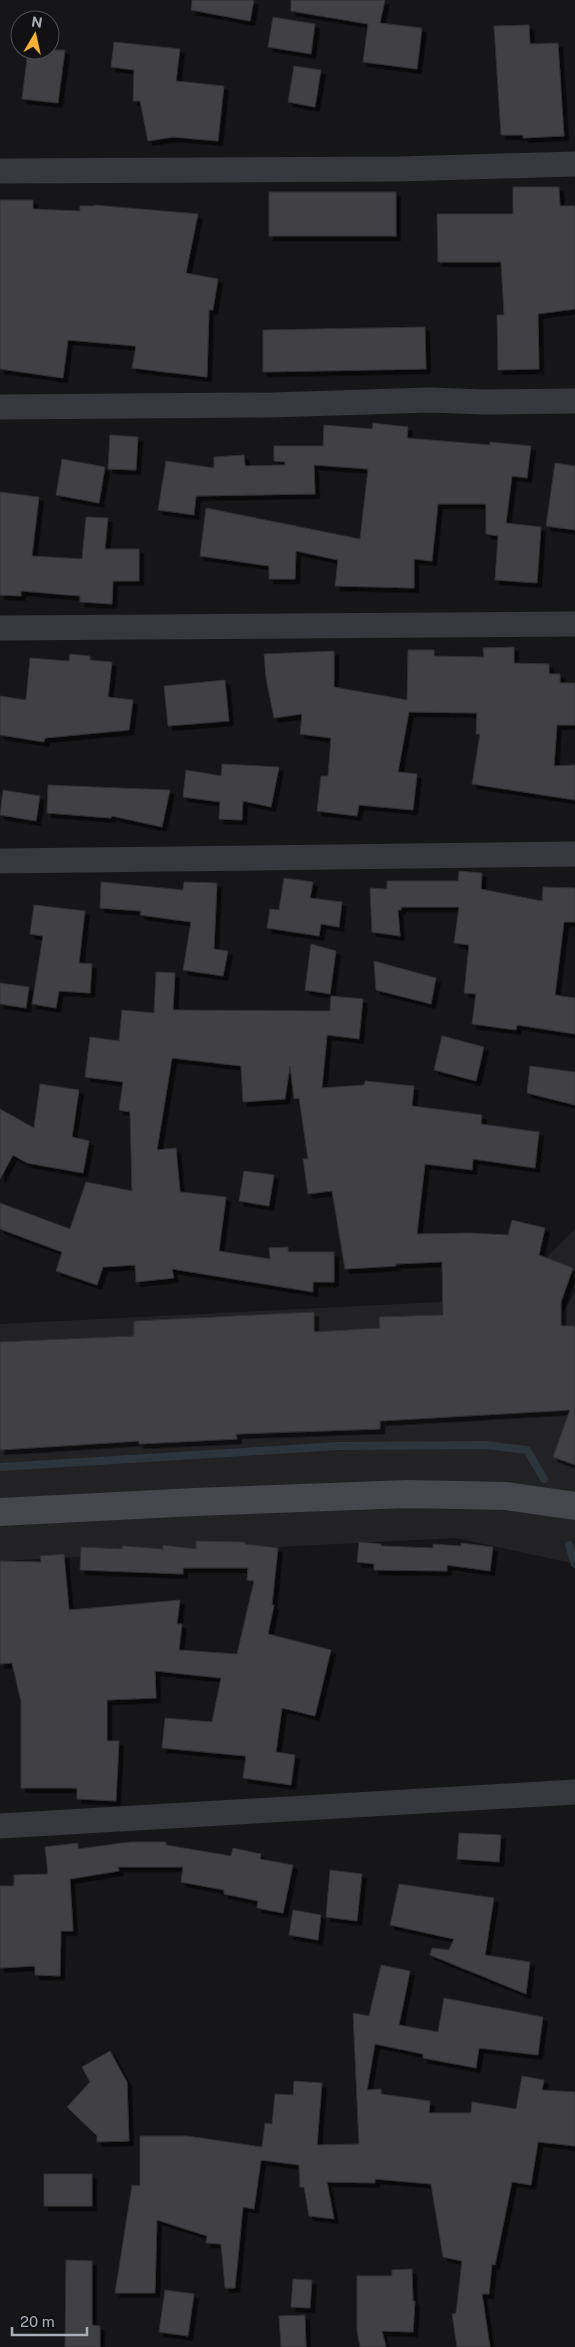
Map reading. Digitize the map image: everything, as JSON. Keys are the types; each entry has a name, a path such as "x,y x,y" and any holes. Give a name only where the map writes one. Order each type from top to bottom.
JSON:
{"main road":[{"path":"0,1512 409,1494 506,1496 575,1506"}],"street":[{"path":"0,171 399,169 575,164"},
{"path":"0,407 271,405 430,400 485,402 575,401"},
{"path":"0,628 575,624"},
{"path":"0,861 575,854"},
{"path":"0,1826 575,1792"}],"shaded area":[{"path":"575,1229 575,1276 545,1259"},
{"path":"575,1292 575,1564 456,1538 0,1561 0,1324 479,1300 561,1316"}],"building":[{"path":"192,0 254,0 250,21 191,10"},
{"path":"291,0 385,0 380,23 422,28 417,69 363,62 368,24 291,11"},
{"path":"273,17 315,24 311,54 268,47"},
{"path":"529,25 530,44 558,43 564,136 523,138 523,135 501,135 494,26"},
{"path":"114,42 180,49 176,81 224,86 218,141 173,137 148,141 140,101 133,101 134,70 111,67"},
{"path":"60,50 65,50 58,103 22,99 27,60 60,60"},
{"path":"294,66 321,70 315,107 288,102"},
{"path":"513,187 559,187 560,206 575,206 575,309 538,314 539,369 498,370 497,315 504,315 501,262 438,262 437,214 513,214"},
{"path":"269,192 396,192 396,236 269,236"},
{"path":"0,200 33,200 33,209 80,211 80,206 94,205 198,214 186,273 218,279 213,310 209,310 207,377 132,368 136,346 68,340 63,378 0,369"},
{"path":"425,327 426,369 263,372 263,330"},
{"path":"373,423 408,427 407,438 490,445 490,442 531,446 527,478 512,476 506,523 541,527 537,583 495,580 498,536 486,534 486,504 438,504 432,561 414,559 414,588 335,586 338,560 296,551 295,579 269,579 269,566 200,556 206,508 360,539 368,469 314,465 315,494 196,496 194,515 158,510 166,461 214,468 214,457 244,455 245,466 285,465 285,462 274,461 274,446 323,446 324,425 372,429"},
{"path":"110,435 138,437 136,470 108,469"},
{"path":"62,459 105,467 99,503 56,495"},
{"path":"555,463 575,466 575,530 546,526"},
{"path":"0,492 39,497 32,556 82,559 86,517 108,518 105,549 139,549 139,581 113,581 112,604 80,602 80,596 21,591 21,596 0,595"},
{"path":"514,647 514,663 549,664 549,674 560,674 560,683 575,683 575,725 557,725 554,766 575,765 575,800 472,784 480,734 476,734 477,713 409,712 398,772 417,774 413,810 359,805 357,816 317,811 321,776 328,776 331,738 300,734 302,714 274,718 266,678 264,654 334,651 334,687 407,700 408,650 434,650 434,656 484,657 483,648"},
{"path":"70,654 90,656 90,660 112,662 108,697 133,700 129,730 45,738 44,742 0,735 0,696 26,700 30,658 69,661"},
{"path":"225,680 229,721 168,726 164,686"},
{"path":"222,764 279,767 271,807 243,801 242,820 219,819 220,802 183,797 186,770 221,776"},
{"path":"48,785 170,790 162,827 112,816 111,818 47,813"},
{"path":"3,790 40,796 36,821 0,815"},
{"path":"459,871 482,873 481,889 542,901 543,887 575,888 575,922 564,922 555,995 575,998 575,1034 517,1025 516,1030 472,1024 476,994 464,993 469,945 454,943 459,907 401,907 401,910 398,910 400,936 372,932 370,888 387,889 387,881 458,881"},
{"path":"284,878 313,882 310,898 342,902 339,927 321,924 319,936 267,928 270,909 279,910"},
{"path":"101,882 183,890 184,882 217,883 214,949 228,951 223,976 183,970 191,922 140,915 141,911 100,908"},
{"path":"34,905 85,911 79,963 92,964 90,993 59,991 56,1008 32,1004 43,936 30,934"},
{"path":"311,944 336,951 330,994 305,990"},
{"path":"374,961 436,978 431,1004 376,990"},
{"path":"156,972 175,973 173,1010 330,1011 331,996 363,999 359,1039 327,1035 322,1088 364,1085 365,1081 414,1086 412,1106 482,1115 481,1124 539,1132 535,1168 473,1159 472,1170 425,1164 417,1234 470,1233 508,1235 512,1220 545,1228 539,1255 573,1268 561,1302 561,1326 575,1326 575,1465 553,1457 570,1410 380,1421 380,1429 236,1434 237,1439 139,1444 139,1441 0,1450 0,1342 134,1336 134,1321 314,1312 314,1332 380,1328 379,1317 443,1315 442,1262 345,1269 332,1191 308,1194 303,1159 308,1159 299,1098 294,1099 290,1066 285,1099 243,1102 241,1066 172,1058 157,1150 176,1148 180,1192 226,1197 219,1251 270,1259 269,1248 288,1247 288,1252 334,1252 334,1282 313,1282 313,1292 172,1269 174,1278 136,1282 135,1265 103,1267 97,1285 56,1271 62,1252 0,1229 0,1203 70,1229 86,1182 132,1191 130,1112 119,1110 123,1082 85,1077 90,1037 119,1041 122,1010 154,1013"},
{"path":"0,983 29,987 26,1008 0,1004"},
{"path":"442,1036 484,1047 476,1081 434,1070"},
{"path":"530,1066 575,1072 575,1105 527,1093"},
{"path":"40,1084 79,1090 72,1137 89,1141 83,1173 27,1163 13,1155 0,1179 0,1109 34,1128"},
{"path":"244,1171 274,1175 269,1206 239,1201"},
{"path":"196,1541 245,1542 245,1544 278,1548 272,1605 274,1605 268,1634 331,1650 315,1716 282,1708 276,1752 295,1755 291,1785 243,1778 246,1756 162,1748 165,1718 212,1722 221,1678 155,1671 156,1698 107,1700 107,1741 119,1741 116,1801 77,1799 77,1788 21,1788 21,1702 12,1663 0,1664 0,1561 41,1562 40,1556 64,1554 69,1610 180,1600 177,1624 182,1624 179,1650 237,1654 254,1581 247,1580 248,1568 183,1568 183,1574 80,1570 81,1547 122,1549 123,1546 163,1549 163,1545 196,1549"},
{"path":"359,1542 381,1544 381,1546 433,1548 433,1544 461,1546 461,1543 493,1547 490,1571 447,1565 447,1571 374,1570 374,1564 357,1562"},
{"path":"459,1833 501,1835 499,1862 457,1859"},
{"path":"130,1842 166,1842 166,1845 231,1856 233,1848 261,1854 260,1859 293,1865 283,1913 257,1908 258,1901 224,1894 224,1890 181,1882 183,1867 118,1867 119,1871 70,1879 73,1931 61,1931 60,1976 35,1975 35,1966 0,1968 0,1886 14,1886 14,1875 48,1874 45,1847 78,1843 78,1849"},
{"path":"330,1870 362,1874 357,1921 326,1917"},
{"path":"399,1884 494,1898 485,1955 530,1962 526,1994 430,1955 432,1948 449,1950 454,1939 390,1925"},
{"path":"293,1910 321,1915 318,1940 289,1935"},
{"path":"381,1965 410,1971 399,2025 438,2032 444,1998 543,2017 538,2055 479,2048 476,2068 423,2058 423,2054 375,2044 367,2090 381,2089 381,2094 430,2101 429,2113 471,2113 472,2102 516,2109 522,2076 544,2080 542,2090 575,2092 575,2146 538,2142 531,2185 512,2182 495,2265 492,2264 489,2294 482,2294 490,2347 457,2347 452,2314 456,2313 462,2261 443,2257 431,2184 375,2179 375,2183 327,2182 334,2219 309,2216 304,2187 300,2187 299,2165 261,2160 254,2209 243,2207 235,2288 225,2288 221,2244 206,2243 207,2236 157,2220 155,2293 115,2293 132,2185 140,2186 140,2136 187,2136 262,2147 265,2123 272,2124 275,2094 293,2095 294,2081 322,2083 317,2145 359,2144 353,2013 369,2016"},
{"path":"110,2051 127,2082 129,2141 97,2142 97,2136 67,2107 90,2082 82,2067"},
{"path":"44,2174 92,2174 92,2206 44,2206"},
{"path":"66,2260 92,2261 92,2325 100,2326 100,2347 65,2347"},
{"path":"412,2269 413,2301 415,2301 413,2332 382,2331 386,2347 360,2347 357,2330 357,2276 392,2276 392,2270"},
{"path":"293,2279 312,2280 310,2308 291,2307"},
{"path":"165,2290 194,2294 188,2336 159,2332"},
{"path":"305,2315 306,2347 281,2347 279,2316"}],"waterway":[{"path":"0,1467 339,1446 486,1445 527,1450 544,1479"},
{"path":"569,1545 575,1564"}]}
